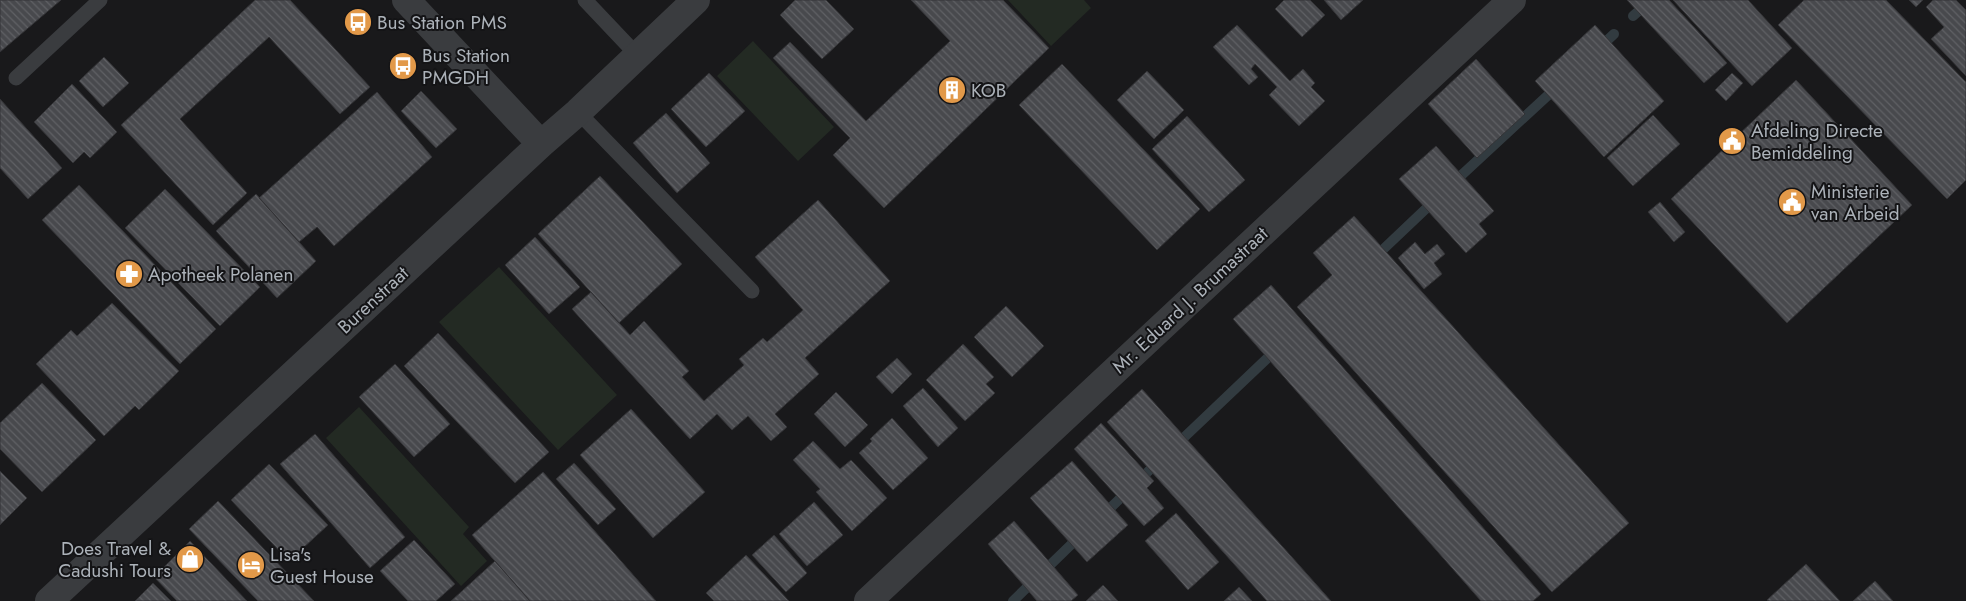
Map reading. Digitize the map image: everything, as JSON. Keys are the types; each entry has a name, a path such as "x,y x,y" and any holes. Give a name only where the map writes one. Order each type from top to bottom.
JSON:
{"street":[{"path":"406,0 541,144"},
{"name":"Burenstraat","path":"49,601 541,144 578,112 696,0"},
{"name":"Mr. Eduard J. Brumastraat","path":"868,601 1512,0"}],"lane":[{"path":"16,78 100,0"},
{"path":"585,0 637,55"},
{"path":"578,112 752,291"}],"shaded area":[{"path":"1008,0 1084,0 1091,8 1051,46"},
{"path":"753,41 834,127 798,161 717,76"},
{"path":"499,267 617,395 558,450 439,322"},
{"path":"359,407 469,527 463,534 487,561 461,586 326,438"}],"building":[{"path":"0,0 61,0 0,52"},
{"path":"255,0 290,0 370,87 340,114 269,37 180,119 247,193 213,225 121,125"},
{"path":"795,0 826,0 854,29 822,59 780,15"},
{"name":"KOB","path":"911,0 1003,0 1049,48 884,208 833,155 850,138 773,58 790,42 866,121 950,41"},
{"path":"1284,0 1310,0 1325,15 1302,37 1275,9"},
{"path":"1324,0 1363,0 1341,20"},
{"path":"1627,0 1669,0 1727,63 1704,83"},
{"path":"1673,0 1748,0 1792,48 1752,86"},
{"path":"1804,0 1886,0 1966,82 1966,180 1947,199 1778,25"},
{"path":"1909,0 1923,0 1916,7"},
{"path":"1933,0 1956,0 1966,10 1966,76 1931,39 1944,27 1926,7"},
{"path":"1237,25 1290,81 1303,69 1315,83 1311,87 1325,101 1299,126 1269,95 1277,87 1255,64 1251,69 1258,77 1249,85 1213,47"},
{"path":"1595,25 1664,101 1604,157 1535,81"},
{"path":"104,57 129,83 103,107 79,81"},
{"path":"1476,59 1525,114 1477,158 1428,104"},
{"path":"1062,64 1200,209 1157,250 1019,105"},
{"path":"1147,71 1184,110 1154,139 1117,100"},
{"path":"709,73 745,111 706,147 671,109"},
{"path":"1732,73 1743,83 1726,101 1715,90"},
{"name":"Ministerie van Arbeid","path":"1796,80 1912,205 1787,323 1671,199"},
{"path":"72,84 117,132 90,158 84,152 73,163 34,122"},
{"path":"421,91 457,129 436,148 401,111"},
{"path":"377,92 432,157 334,246 317,227 299,242 259,198"},
{"path":"0,99 62,168 28,199 0,168"},
{"path":"666,113 710,163 677,193 633,143"},
{"path":"1653,115 1680,144 1633,186 1607,158"},
{"path":"1187,116 1245,180 1209,212 1152,149"},
{"path":"1436,146 1494,211 1479,224 1487,234 1466,253 1399,179"},
{"path":"600,176 682,264 619,323 538,234"},
{"name":"Apotheek Polanen","path":"79,185 216,329 180,364 42,220"},
{"path":"165,189 260,287 220,326 125,228"},
{"path":"256,194 316,261 277,298 216,231"},
{"path":"818,200 890,281 805,358 819,374 775,414 787,427 771,441 748,416 732,430 717,414 690,439 572,309 591,292 630,335 644,321 689,371 682,377 704,401 744,365 739,359 763,338 767,342 803,310 755,257"},
{"path":"1660,202 1685,232 1674,242 1648,212"},
{"path":"1354,216 1629,523 1552,592 1297,307 1332,275 1313,253"},
{"path":"535,237 580,287 549,314 505,265"},
{"path":"1415,242 1425,254 1437,244 1445,254 1434,263 1442,274 1424,289 1398,258"},
{"path":"1271,285 1541,594 1533,601 1481,601 1233,319"},
{"path":"112,303 179,371 139,410 135,406 104,436 36,364 71,330 77,336"},
{"path":"1006,306 1044,346 1012,377 974,337"},
{"path":"438,333 549,452 515,483 404,366"},
{"path":"963,344 994,377 986,384 995,393 965,421 926,380"},
{"path":"897,358 912,374 892,394 876,377"},
{"path":"395,364 450,424 414,457 359,397"},
{"path":"42,383 96,440 42,492 0,449 0,423"},
{"path":"923,388 958,428 938,447 903,406"},
{"path":"1142,389 1331,601 1267,601 1107,422"},
{"path":"836,392 868,425 845,447 814,414"},
{"path":"631,409 705,492 653,538 580,455"},
{"path":"892,418 928,458 893,490 859,453 872,441 870,439"},
{"path":"1101,423 1154,481 1147,488 1164,508 1144,526 1074,449"},
{"path":"315,434 405,537 370,568 280,464"},
{"path":"813,441 840,469 851,460 887,498 852,531 816,492 820,489 793,460"},
{"path":"1072,461 1128,525 1087,562 1030,498"},
{"path":"574,463 616,509 598,525 556,479"},
{"path":"269,464 328,525 289,561 231,500"},
{"path":"0,471 27,498 0,525"},
{"path":"543,472 656,601 530,601 472,535"},
{"name":"Lisa's Guest House","path":"218,501 314,601 258,601 189,529"},
{"path":"814,502 843,535 807,566 779,534"},
{"path":"1176,513 1219,562 1188,590 1145,541"},
{"path":"1014,521 1078,595 1071,601 1037,601 988,544"},
{"path":"774,535 807,573 786,592 752,555"},
{"path":"414,540 455,584 436,601 408,601 380,571"},
{"name":"Does Travel & Cadushi Tours","path":"190,541 247,601 177,601 154,577"},
{"path":"746,555 789,601 714,601 706,593"},
{"path":"495,561 530,601 451,601"},
{"path":"1806,564 1840,601 1767,600"},
{"path":"1875,581 1893,601 1853,601"},
{"path":"153,583 171,601 135,601"},
{"path":"1103,585 1118,601 1086,601"},
{"path":"1239,587 1252,601 1224,601"}],"waterway":[{"path":"1633,16 1651,0"},
{"path":"1598,49 1614,34"},
{"path":"1453,183 1558,86"},
{"path":"1375,257 1435,200"},
{"path":"1175,446 1277,349"},
{"path":"1103,515 1159,461"},
{"path":"1013,601 1081,535"}],"place":[{"name":"Bus Station PMS","path":"358,22"},
{"name":"Bus Station PMGDH","path":"403,66"},
{"name":"KOB","path":"952,90"},
{"name":"Afdeling Directe Bemiddeling","path":"1732,141"},
{"name":"Ministerie van Arbeid","path":"1792,202"},
{"name":"Apotheek Polanen","path":"129,274"},
{"name":"Does Travel & Cadushi Tours","path":"190,559"},
{"name":"Lisa's Guest House","path":"251,565"}]}
